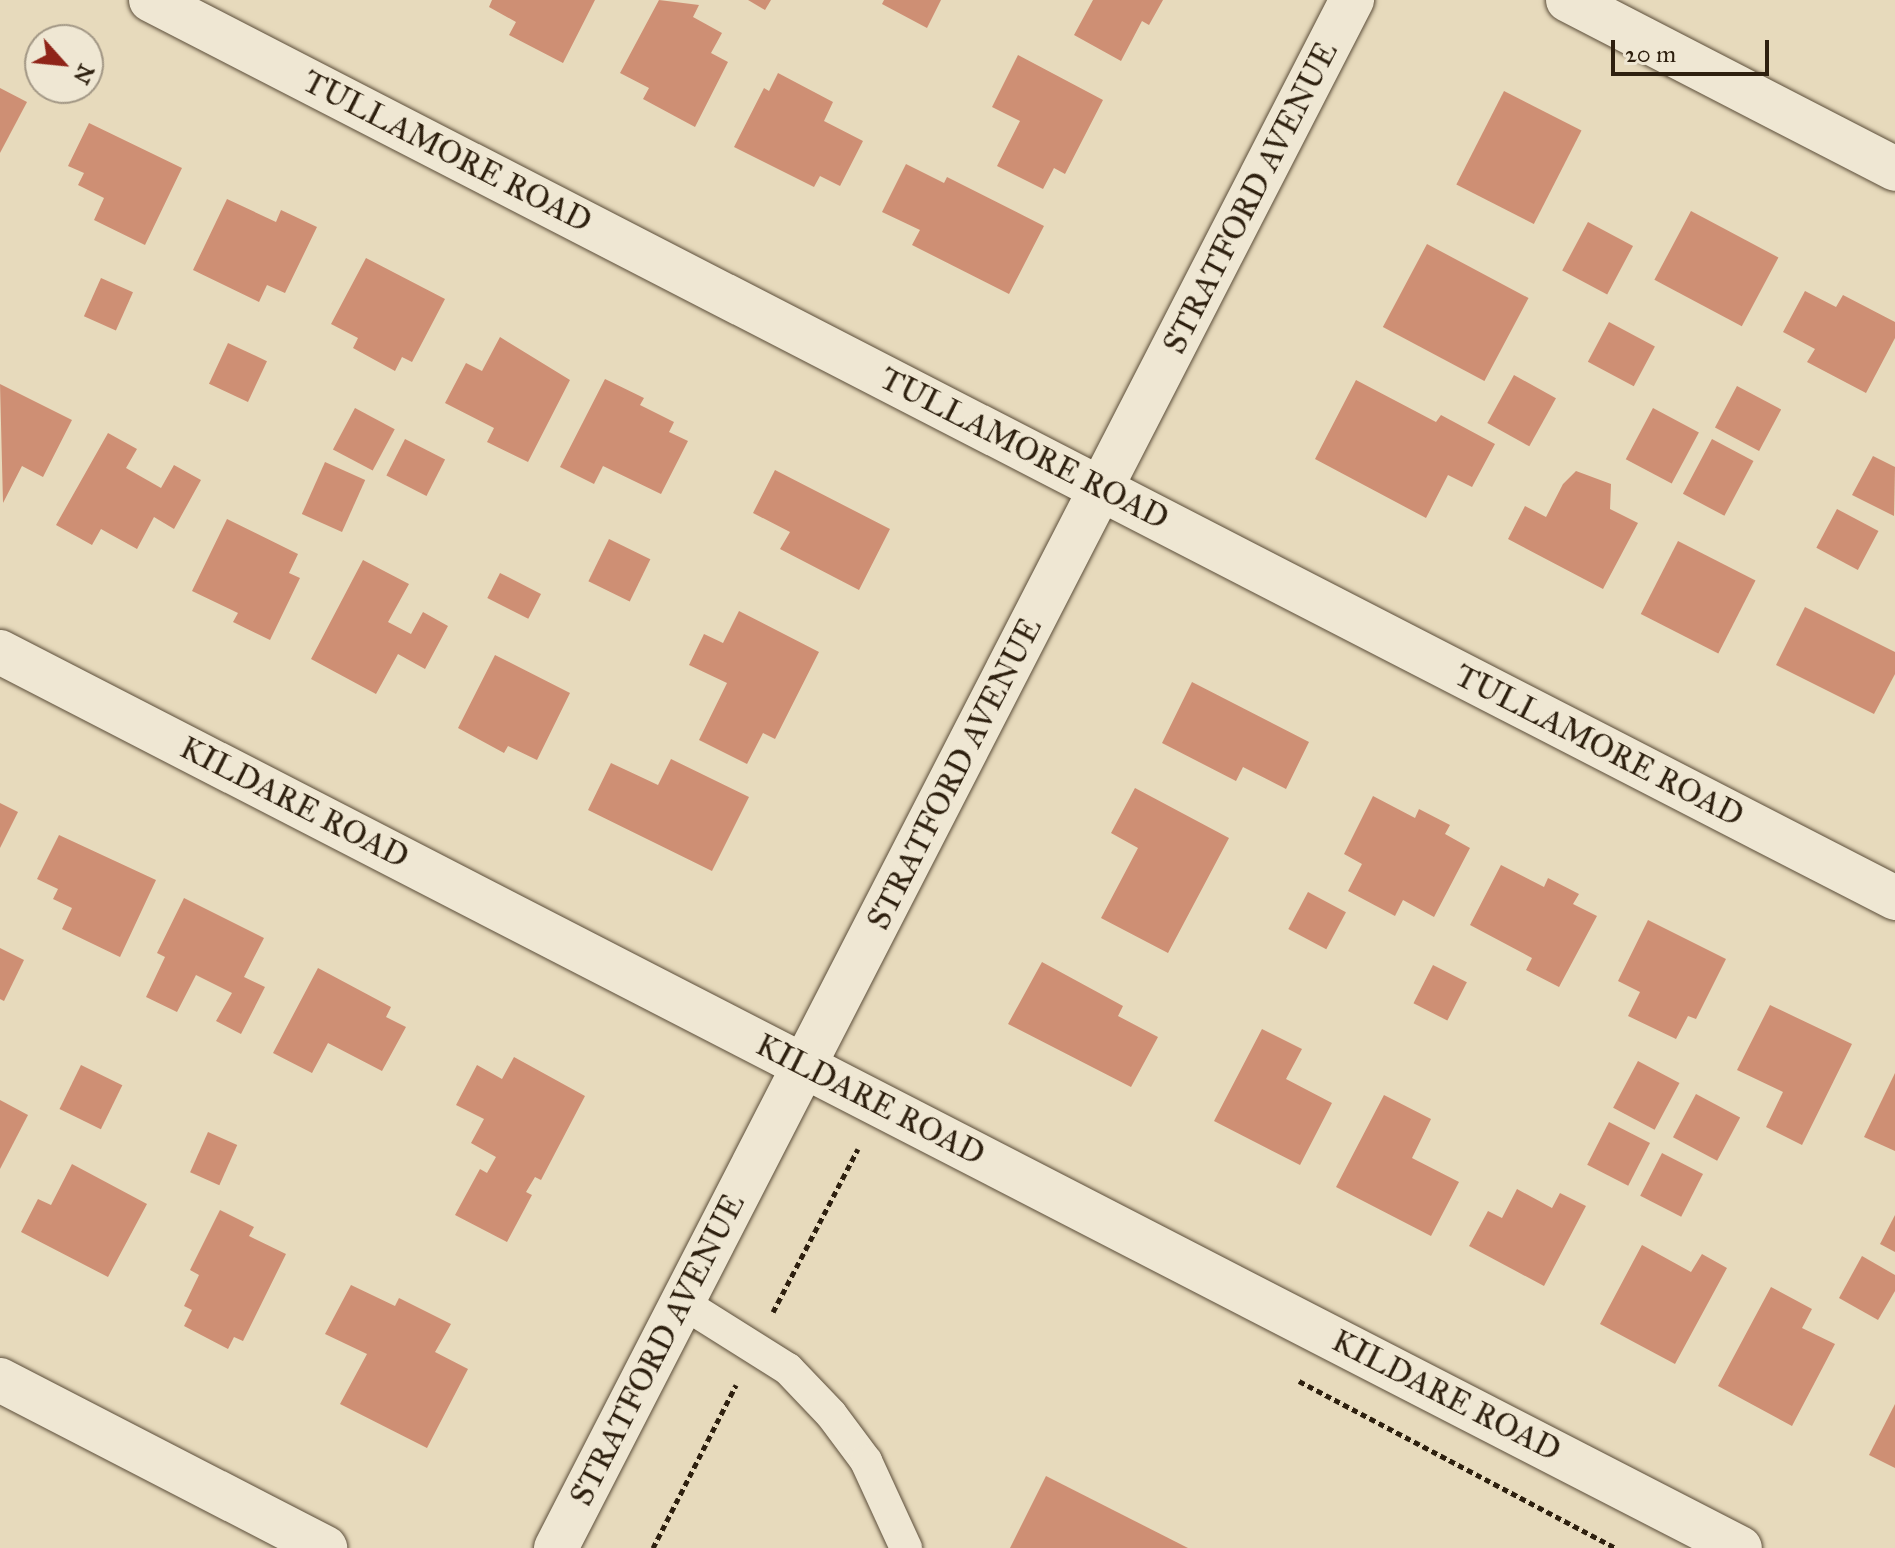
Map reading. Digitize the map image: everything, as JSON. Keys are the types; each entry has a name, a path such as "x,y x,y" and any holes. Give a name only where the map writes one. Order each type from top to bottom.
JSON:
{"street":[{"name":"TULLAMORE ROAD","path":"151,0 1895,898"},
{"name":"STRATFORD AVENUE","path":"556,1548 1352,0"},
{"path":"1568,0 1895,169"},
{"name":"KILDARE ROAD","path":"0,652 1740,1548"},
{"path":"0,1380 325,1548"}],"lane":[{"path":"683,1303 788,1369 831,1414 866,1461 906,1548"}],"building":[{"path":"492,0 595,0 563,63 509,35 516,22 489,7"},
{"path":"659,0 699,5 693,17 722,33 711,53 728,62 695,127 643,99 649,88 620,73"},
{"path":"748,0 771,0 765,10"},
{"path":"884,0 941,0 927,28 882,4"},
{"path":"1093,0 1163,0 1149,25 1142,21 1121,61 1074,35"},
{"path":"1018,55 1103,100 1065,174 1054,168 1043,189 997,166 1020,121 992,107"},
{"path":"778,73 833,102 824,121 863,141 840,186 820,176 814,187 734,147 764,88 769,91"},
{"path":"0,88 26,104 0,153"},
{"path":"1504,91 1582,130 1534,224 1456,185"},
{"path":"89,123 182,168 145,245 94,220 104,198 78,185 84,173 68,166"},
{"path":"906,164 944,183 947,177 1044,226 1009,294 912,245 920,230 882,212"},
{"path":"227,199 276,222 281,210 317,227 285,293 267,285 259,302 193,270"},
{"path":"1691,211 1778,257 1742,326 1654,280"},
{"path":"1588,222 1633,246 1607,295 1562,271"},
{"path":"1427,244 1529,298 1484,381 1383,327"},
{"path":"366,258 445,299 412,362 402,357 395,371 353,348 358,338 331,324"},
{"path":"101,278 133,292 116,331 84,316"},
{"path":"1805,291 1836,307 1843,295 1895,322 1895,338 1866,393 1807,362 1815,349 1783,332"},
{"path":"1609,322 1655,346 1634,386 1588,362"},
{"path":"500,337 570,380 528,462 487,442 494,428 445,403 466,363 482,371"},
{"path":"228,343 267,361 248,402 209,384"},
{"path":"1514,375 1556,398 1529,446 1487,423"},
{"path":"605,379 644,398 640,405 674,422 669,432 688,441 661,494 603,466 594,484 560,467"},
{"path":"1356,380 1436,422 1441,415 1495,444 1472,487 1448,475 1426,518 1315,459"},
{"path":"0,384 72,420 43,477 22,466 3,503"},
{"path":"1737,386 1781,409 1759,451 1715,427"},
{"path":"355,408 395,429 373,471 333,449"},
{"path":"1653,408 1699,432 1672,484 1626,459"},
{"path":"108,433 137,449 126,468 161,488 174,465 201,480 174,529 154,517 137,549 101,529 92,545 56,525"},
{"path":"405,439 445,459 426,496 386,476"},
{"path":"1712,439 1753,461 1724,516 1683,494"},
{"path":"1873,456 1895,467 1894,516 1852,495"},
{"path":"325,462 365,480 342,532 302,514"},
{"path":"775,470 890,529 859,590 780,549 790,532 753,513"},
{"path":"1576,471 1611,484 1610,509 1638,523 1603,589 1508,539 1525,506 1546,517 1563,484"},
{"path":"1837,509 1878,531 1858,570 1816,548"},
{"path":"227,519 298,554 289,573 300,578 270,640 233,622 238,613 192,591"},
{"path":"609,539 650,559 630,601 588,581"},
{"path":"1678,541 1756,580 1718,654 1641,614"},
{"path":"363,560 409,584 388,622 411,634 423,612 448,626 425,669 398,654 376,694 311,659"},
{"path":"500,573 541,594 528,619 487,598"},
{"path":"1805,607 1895,652 1895,674 1874,714 1776,665"},
{"path":"739,611 819,652 775,739 763,733 747,764 699,740 727,683 689,665 704,634 723,643"},
{"path":"495,655 570,693 537,760 508,746 504,753 458,728"},
{"path":"1192,682 1309,742 1286,789 1243,767 1236,781 1162,743"},
{"path":"671,759 749,797 712,871 588,810 611,763 658,785"},
{"path":"1135,788 1229,838 1168,953 1101,918 1138,848 1111,833"},
{"path":"1373,796 1415,818 1419,809 1450,825 1445,834 1470,848 1434,917 1403,900 1395,916 1348,891 1362,864 1344,854"},
{"path":"0,803 18,812 0,848"},
{"path":"59,835 156,880 120,957 62,929 72,908 53,899 58,889 37,879"},
{"path":"1501,865 1544,887 1548,878 1579,894 1573,904 1597,916 1559,987 1526,970 1532,958 1470,925"},
{"path":"1308,892 1346,912 1326,949 1288,929"},
{"path":"184,898 264,938 244,977 265,987 241,1034 216,1021 232,993 196,975 177,1012 146,997 165,957 157,953"},
{"path":"1648,920 1726,959 1696,1019 1688,1016 1676,1039 1628,1016 1640,992 1618,981"},
{"path":"0,948 24,960 4,1001 0,999"},
{"path":"1042,962 1123,1006 1118,1016 1158,1037 1131,1087 1008,1024"},
{"path":"1433,965 1467,982 1447,1021 1413,1003"},
{"path":"318,968 391,1007 386,1017 406,1027 382,1071 328,1043 312,1073 273,1053"},
{"path":"1770,1005 1852,1044 1802,1145 1766,1127 1783,1092 1737,1070"},
{"path":"1262,1029 1302,1049 1286,1079 1332,1103 1300,1165 1214,1121"},
{"path":"514,1057 585,1096 541,1180 535,1177 526,1192 532,1195 507,1242 455,1215 480,1169 487,1173 496,1157 471,1143 484,1119 456,1105 477,1065 502,1079"},
{"path":"1638,1061 1679,1083 1655,1130 1613,1108"},
{"path":"81,1065 122,1085 101,1129 60,1109"},
{"path":"1895,1073 1895,1151 1864,1137"},
{"path":"1696,1094 1740,1117 1717,1161 1673,1137"},
{"path":"1384,1095 1431,1119 1412,1158 1459,1182 1431,1236 1336,1187"},
{"path":"0,1100 28,1115 0,1169"},
{"path":"1609,1122 1650,1143 1628,1186 1587,1165"},
{"path":"208,1132 237,1145 219,1185 190,1172"},
{"path":"1662,1153 1703,1174 1681,1217 1640,1196"},
{"path":"72,1164 147,1204 108,1277 21,1232 38,1199 51,1205"},
{"path":"1517,1189 1552,1208 1560,1193 1586,1206 1544,1286 1469,1246 1488,1211 1502,1218"},
{"path":"220,1210 254,1227 249,1236 286,1254 243,1341 234,1337 228,1349 184,1326 192,1310 184,1306 199,1275 190,1270"},
{"path":"1895,1215 1895,1252 1880,1244"},
{"path":"1642,1245 1691,1272 1702,1254 1727,1268 1675,1364 1600,1324"},
{"path":"1862,1256 1895,1275 1895,1291 1878,1320 1839,1298"},
{"path":"351,1285 395,1306 399,1298 451,1324 435,1352 468,1369 427,1448 340,1404 367,1354 325,1334"},
{"path":"1771,1287 1812,1309 1802,1328 1835,1344 1792,1426 1718,1386"},
{"path":"1895,1404 1895,1468 1869,1455"},
{"path":"1046,1476 1188,1548 1010,1548"}]}
